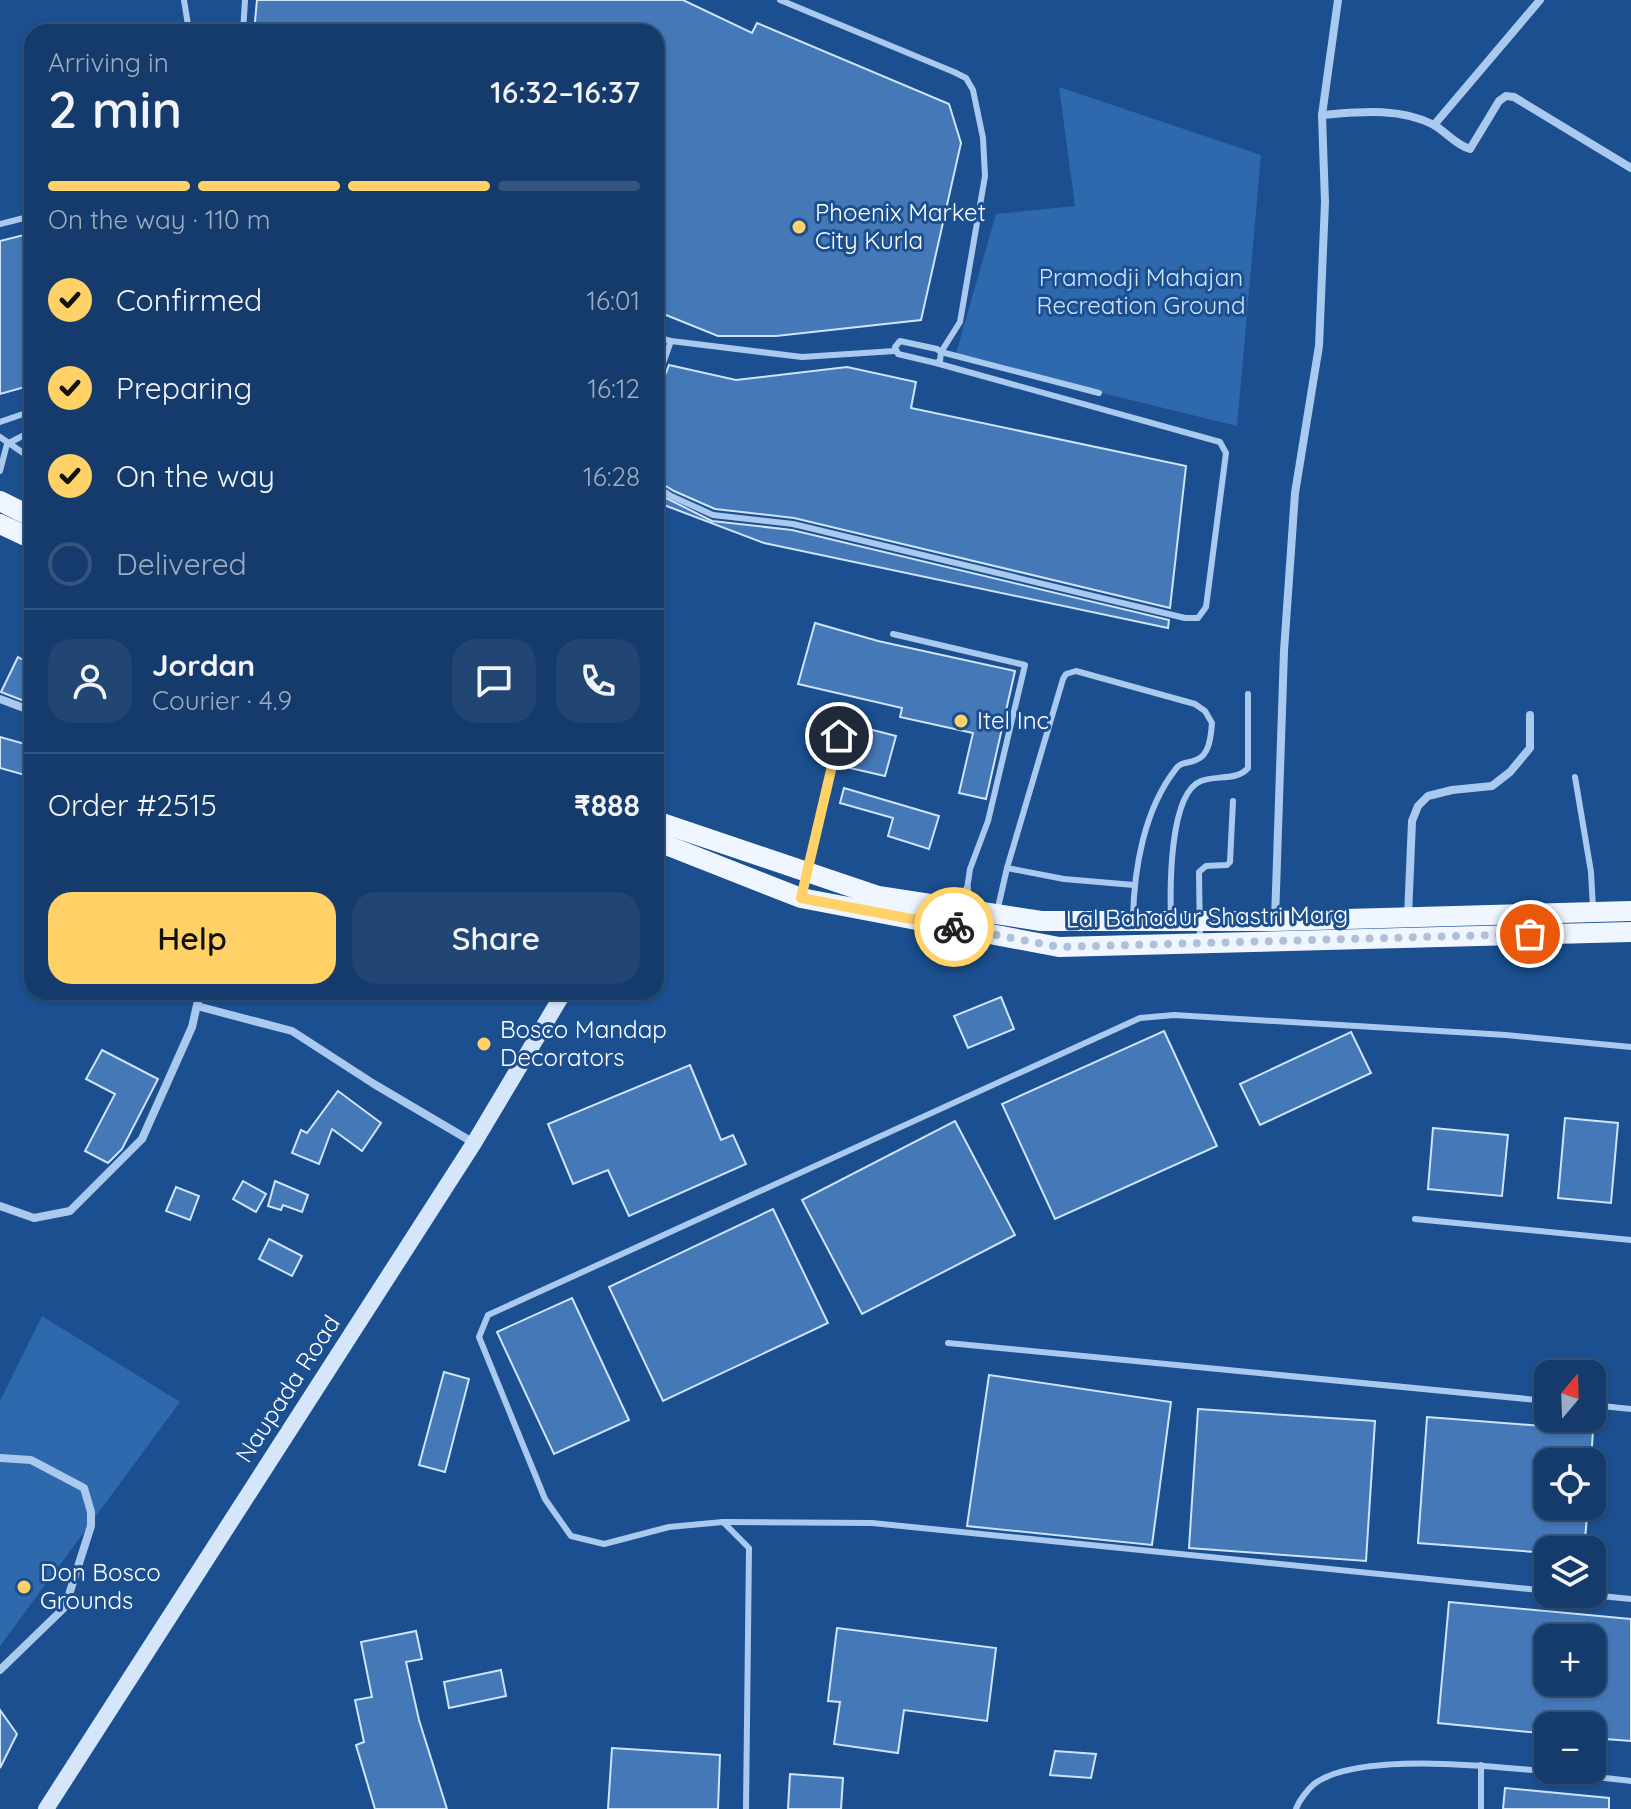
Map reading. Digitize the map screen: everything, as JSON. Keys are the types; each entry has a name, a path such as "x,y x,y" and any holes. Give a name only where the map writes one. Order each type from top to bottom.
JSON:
{"main road":[{"path":"0,501 24,513"},
{"path":"0,524 24,535"},
{"name":"Lal Bahadur Shastri Marg","path":"664,833 807,872 878,896 965,899 997,914 1057,921 1199,922 1277,931 1631,932"},
{"name":"Lal Bahadur Shastri Marg","path":"664,834 801,898 1059,947 1200,943 1408,917 1631,911"},
{"path":"1057,921 1059,947"}],"street":[{"path":"1277,931 1284,651 1294,509 1319,346 1325,202 1322,115 1338,0"},
{"path":"1434,125 1540,0"},
{"path":"1322,115 1391,113 1415,118 1434,125 1470,149 1499,101 1506,96 1514,97 1631,168"},
{"path":"0,699 24,708"},
{"path":"1408,917 1412,821 1418,806 1428,796 1492,786 1510,772 1530,748 1530,715"},
{"path":"0,1206 34,1218 70,1211 142,1139 192,1027 198,1000"},
{"name":"Naupada Road","path":"46,1809 474,1143 559,1000"},
{"path":"197,1006 292,1031 474,1143"},
{"path":"0,1458 31,1460 84,1488 91,1512 91,1526 65,1607 0,1670"}],"lane":[{"path":"184,0 188,24"},
{"path":"244,24 245,0"},
{"path":"780,0 954,72 966,78 973,90 983,138 985,176 960,322 941,352 940,361 936,363"},
{"path":"0,224 24,218"},
{"path":"664,339 802,357 895,351 1220,442 1226,453 1206,607 1198,618 1185,618 793,524 713,515 664,491"},
{"path":"664,361 671,341"},
{"path":"895,351 900,341 1099,393"},
{"path":"0,422 24,414"},
{"path":"0,471 7,444 24,435"},
{"path":"0,437 24,454"},
{"path":"893,634 1025,665 988,821 970,869 965,899"},
{"path":"997,914 1007,868 1063,679 1066,674 1076,671 1195,704 1205,711 1212,723 1205,754 1198,760 1181,763 1155,805 1134,885 1133,921"},
{"path":"1171,921 1174,833 1185,800 1198,781 1236,776 1248,768 1248,694"},
{"path":"801,898 845,709"},
{"path":"1575,777 1591,872 1593,911"},
{"path":"1200,943 1199,872 1202,868 1230,862 1233,801"},
{"path":"1007,868 1064,879 1134,885"},
{"path":"1534,1590 872,1523 723,1522 669,1527 604,1544 571,1536 545,1499 479,1337 488,1315 1140,1018 1174,1015 1506,1035 1631,1047"},
{"path":"1415,1219 1631,1240"},
{"path":"948,1343 1534,1400"},
{"path":"1606,1406 1631,1409"},
{"path":"723,1522 749,1548 746,1809"},
{"path":"1606,1596 1631,1599"},
{"path":"1296,1809 1314,1784 1340,1772 1376,1764 1481,1765 1631,1781"},
{"path":"1481,1765 1481,1809"}],"green space":[{"name":"Pramodji Mahajan Recreation Ground","path":"1059,87 1261,155 1237,426 955,357 996,214 1075,206"},
{"name":"Don Bosco Grounds","path":"42,1316 180,1402 0,1646 0,1401"}],"building":[{"name":"Phoenix Market City Kurla","path":"257,0 683,0 752,33 757,23 949,104 961,143 921,320 776,336 718,336 664,314 664,24 255,24"},
{"path":"24,235 24,387 0,394 0,241"},
{"path":"669,365 736,380 847,367 916,382 911,408 1186,466 1170,608 794,518 715,509 674,491 664,485 664,378"},
{"path":"664,497 712,521 792,530 1169,620 1168,628 764,543 664,505"},
{"name":"Itel Inc","path":"815,623 878,641 1015,671 986,799 959,793 973,733 900,717 902,708 798,684"},
{"path":"18,657 24,660 24,701 1,692"},
{"path":"861,727 896,736 885,776 850,768"},
{"path":"0,737 24,744 24,775 0,768"},
{"path":"844,788 939,816 929,849 888,836 893,818 840,803"},
{"path":"1001,997 1014,1029 968,1048 954,1016"},
{"path":"1164,1031 1217,1146 1055,1219 1002,1104"},
{"path":"1351,1032 1371,1073 1260,1125 1240,1084"},
{"path":"102,1050 158,1079 122,1149 108,1163 85,1151 115,1094 86,1079"},
{"path":"690,1065 721,1140 733,1135 746,1164 629,1216 608,1170 573,1184 548,1124"},
{"path":"338,1091 381,1123 362,1151 332,1129 319,1164 292,1153 301,1130 307,1133"},
{"path":"1565,1118 1618,1123 1611,1203 1558,1198"},
{"path":"955,1121 1015,1235 862,1314 802,1200"},
{"path":"1433,1128 1508,1135 1502,1196 1428,1189"},
{"path":"243,1181 266,1194 256,1212 233,1199"},
{"path":"275,1181 308,1195 302,1212 283,1205 281,1210 268,1206"},
{"path":"176,1187 199,1196 190,1220 166,1211"},
{"path":"773,1209 828,1323 663,1401 609,1287"},
{"path":"269,1239 302,1256 292,1276 259,1259"},
{"path":"572,1298 629,1420 554,1454 497,1332"},
{"path":"444,1372 469,1379 445,1472 419,1465"},
{"path":"989,1375 1171,1402 1152,1545 967,1526"},
{"path":"1198,1409 1375,1421 1366,1561 1189,1548"},
{"path":"1427,1417 1534,1425 1534,1432 1593,1432 1592,1448 1534,1448 1534,1520 1587,1520 1585,1536 1534,1536 1534,1552 1418,1543"},
{"path":"1449,1602 1631,1619 1631,1741 1606,1739 1606,1712 1534,1712 1534,1733 1438,1723"},
{"path":"837,1628 996,1648 987,1721 904,1710 898,1753 834,1744 840,1702 828,1701"},
{"path":"416,1631 422,1659 406,1662 419,1720 447,1809 375,1809 356,1745 364,1742 355,1700 372,1697 361,1642"},
{"path":"501,1670 506,1696 449,1708 444,1682"},
{"path":"0,1710 17,1734 0,1768"},
{"path":"612,1748 720,1755 718,1809 608,1809"},
{"path":"1055,1751 1096,1754 1091,1778 1050,1775"},
{"path":"790,1774 843,1778 841,1809 788,1809"},
{"path":"1505,1788 1609,1798 1609,1809 1503,1809"}],"way so far":[{"path":"954,927 1059,947 1530,934"}],"place":[{"name":"Phoenix Market City Kurla","path":"799,227"},
{"name":"Itel Inc","path":"961,721"},
{"name":"Bosco Mandap Decorators","path":"484,1044"},
{"name":"Don Bosco Grounds","path":"24,1587"}],"route":[{"path":"839,736 801,898 954,927"}]}
